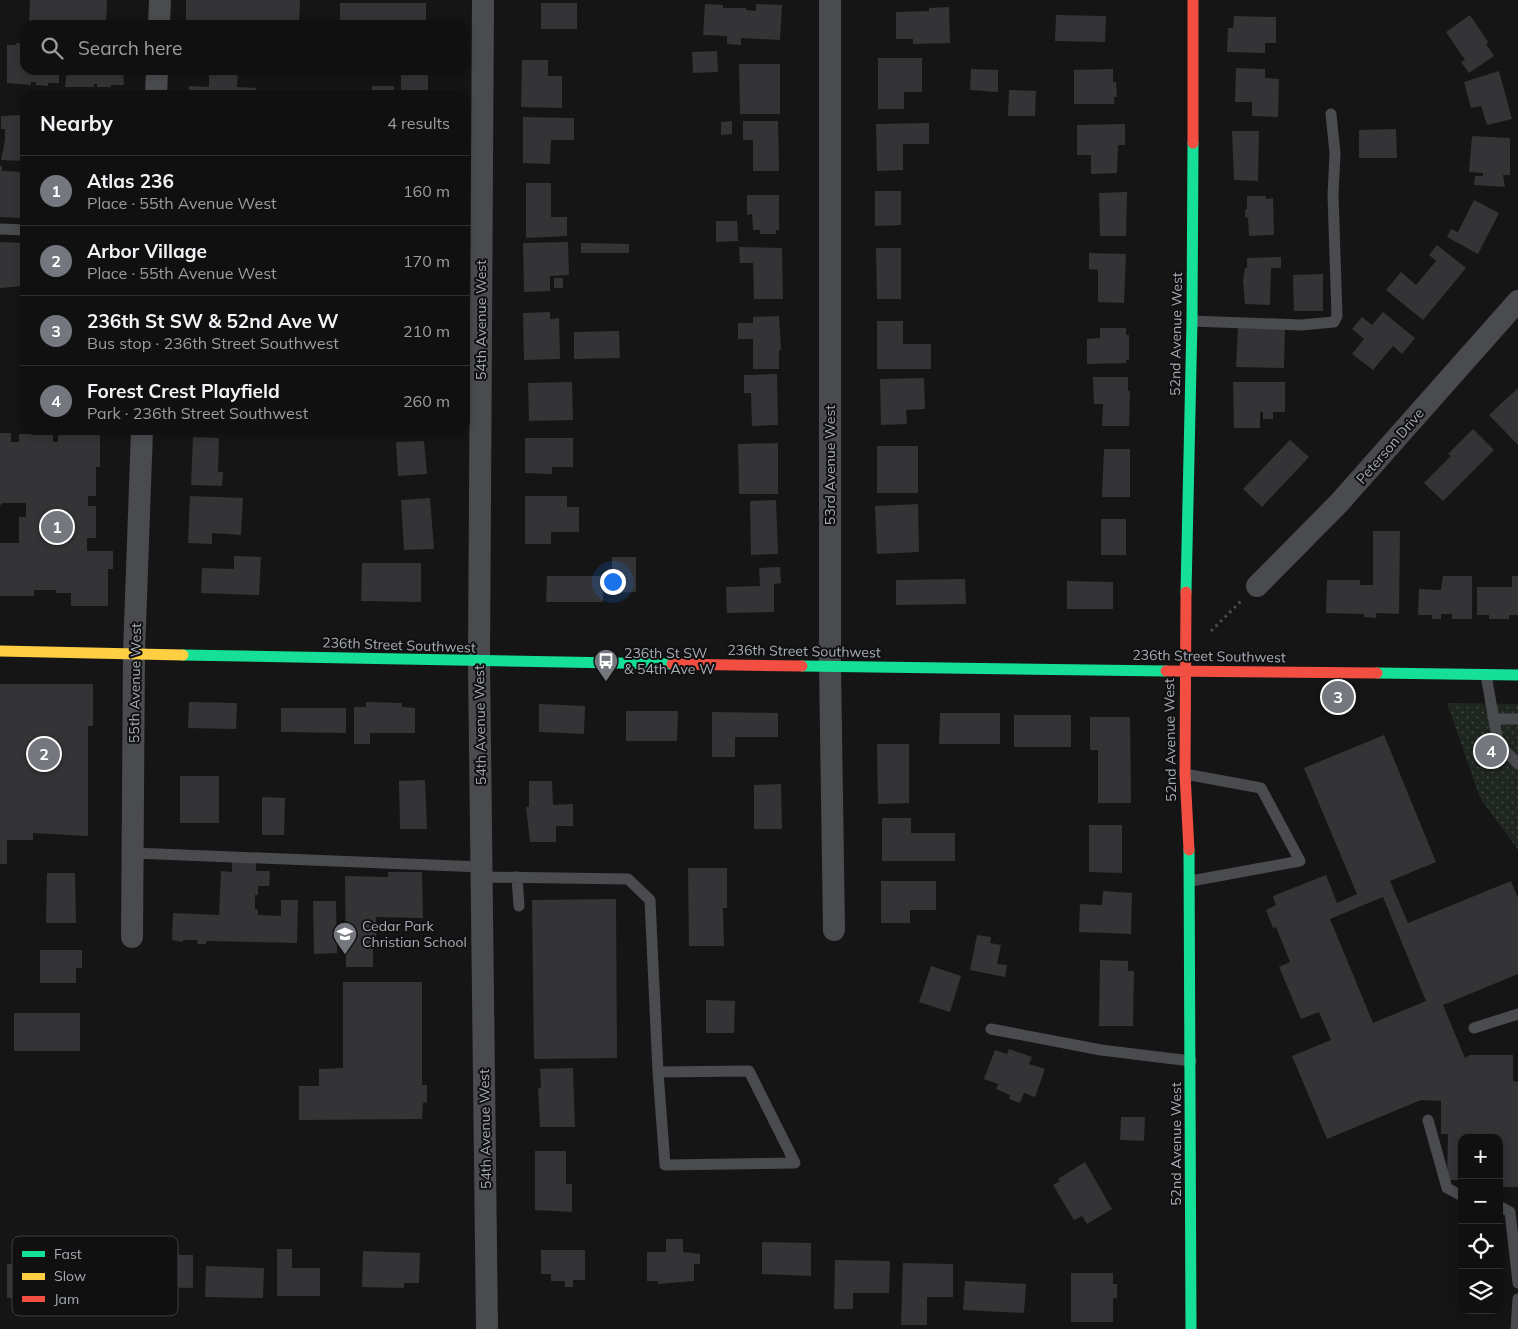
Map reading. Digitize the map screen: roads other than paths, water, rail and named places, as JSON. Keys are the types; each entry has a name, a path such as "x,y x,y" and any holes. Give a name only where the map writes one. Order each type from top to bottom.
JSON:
{"main road":[{"name":"52nd Avenue West","path":"1191,1329 1191,881 1185,774 1184,671 1192,321 1193,0"},
{"name":"236th Street Southwest","path":"0,651 479,662 1518,675"}],"street":[{"path":"158,20 160,0"},
{"name":"54th Avenue West","path":"483,0 479,662 487,1329"},
{"name":"53rd Avenue West","path":"830,0 830,665 834,930"},
{"path":"156,90 157,75"},
{"name":"Peterson Drive","path":"1257,586 1339,503 1518,300"},
{"name":"55th Avenue West","path":"132,937 134,653 142,435"}],"lane":[{"path":"1192,321 1301,325 1334,322 1337,316 1333,195 1335,153 1331,114"},
{"path":"0,229 20,230"},
{"path":"1486,675 1498,743 1518,764"},
{"path":"1494,719 1518,719"},
{"path":"1185,774 1261,788 1300,861 1191,881"},
{"path":"133,853 482,872 517,878 628,879 650,900 658,1072 665,1165 795,1163 749,1070 658,1072"},
{"path":"517,878 519,906"},
{"path":"1474,1028 1518,1014"},
{"path":"991,1029 1101,1050 1191,1061"},
{"path":"1428,1120 1448,1188 1458,1194"},
{"path":"1514,1210 1518,1283"},
{"path":"1516,1329 1518,1299"}],"place":[{"name":"Atlas 236","path":"57,527"},
{"name":"236th St SW & 54th Ave W","path":"606,682"},
{"name":"236th St SW & 52nd Ave W","path":"1338,697"},
{"name":"Forest Crest Playfield","path":"1491,751"},
{"name":"Arbor Village","path":"44,754"},
{"name":"Cedar Park Christian School","path":"345,955"}]}
